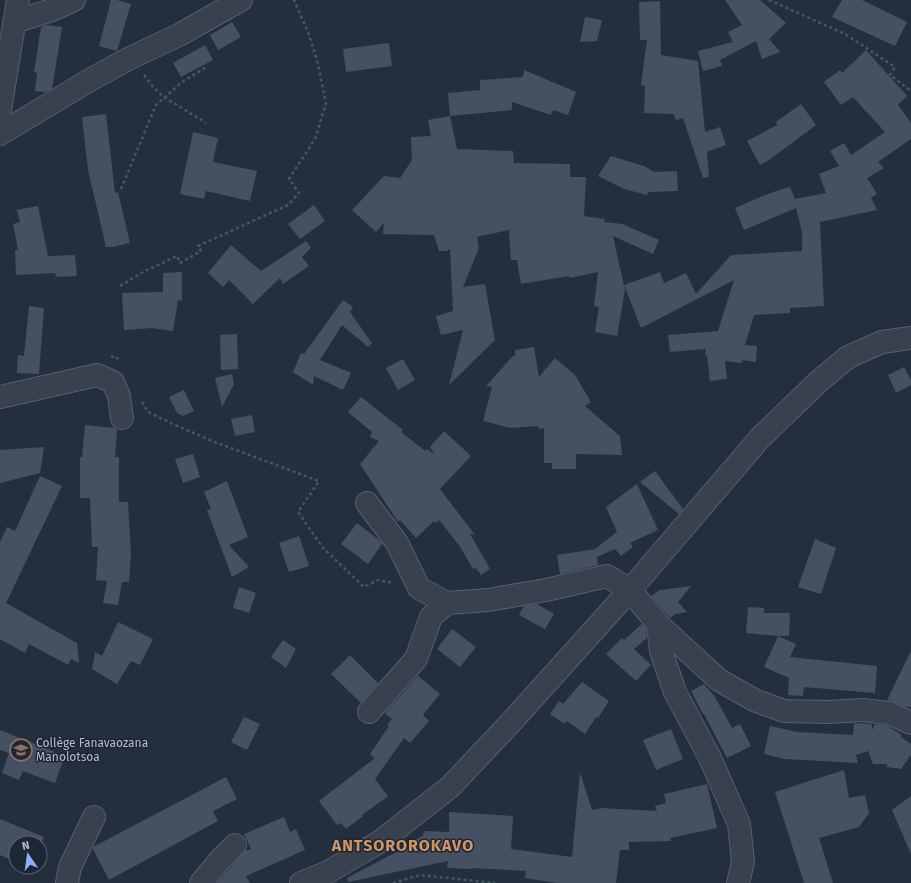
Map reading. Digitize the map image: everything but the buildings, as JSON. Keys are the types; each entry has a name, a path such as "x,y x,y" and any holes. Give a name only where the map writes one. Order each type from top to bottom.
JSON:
{"street":[{"path":"0,110 18,0"},
{"path":"14,22 53,5 74,0"},
{"path":"0,134 90,80 130,58 179,35 241,0"},
{"path":"301,883 328,872 381,841 450,787 514,719 630,590 760,438 818,382 848,358 882,342 911,338"},
{"path":"0,397 97,375 113,382 119,396 122,418"},
{"path":"367,503 397,543 419,588 447,603 488,600 546,590 606,576 630,590 658,624 719,680 754,700 784,711 828,712 863,710 889,713 911,723"},
{"path":"369,712 416,659 431,617 447,603"},
{"path":"658,624 661,651 675,692 710,758 739,824 743,862 738,883"},
{"path":"67,883 70,867 94,817"},
{"path":"201,883 235,845"}],"path":[{"path":"120,286 142,272 177,256 180,262 201,251 198,246 288,205 299,193 289,180 315,139 326,103 317,60 308,32 294,0"},
{"path":"770,0 852,38 896,67 890,75 911,91"},
{"path":"130,58 154,88 164,97 206,122"},
{"path":"121,189 156,105 182,82 208,66"},
{"path":"109,358 116,356 120,363"},
{"path":"140,398 148,412 212,441 319,481 298,512 323,548 364,587 378,580 419,588"},
{"path":"393,883 420,875 495,883"}],"place":[{"name":"Collège Fanavaozana Manolotsoa","path":"21,750"}],"district":[{"name":"ANTSOROROKAVO","path":"403,845"}]}
